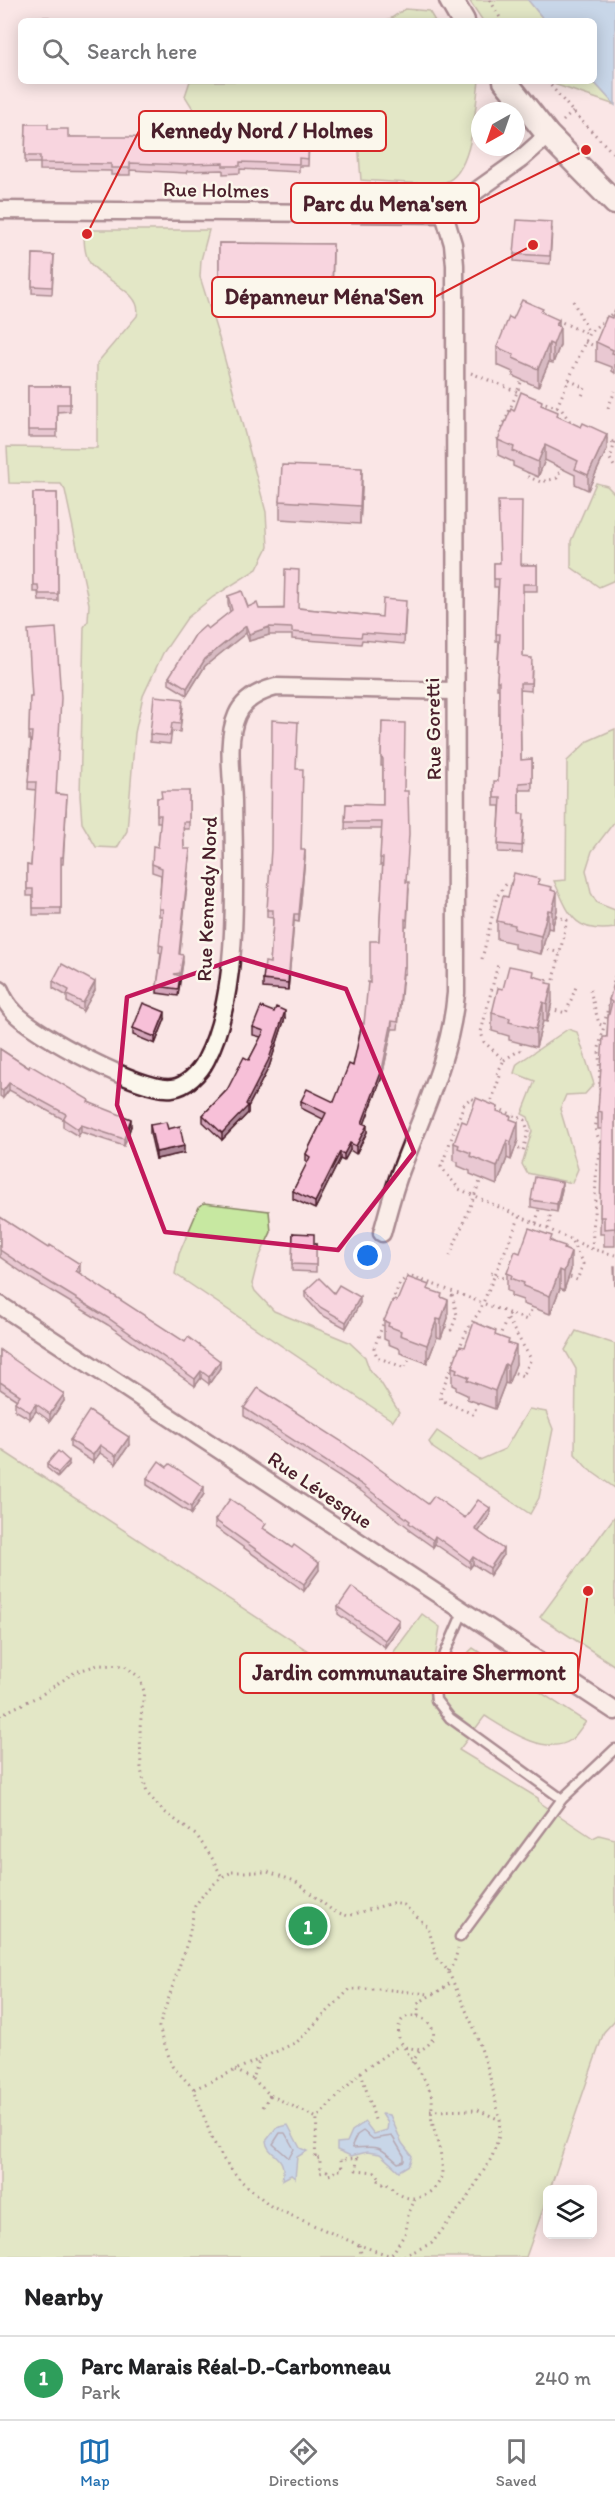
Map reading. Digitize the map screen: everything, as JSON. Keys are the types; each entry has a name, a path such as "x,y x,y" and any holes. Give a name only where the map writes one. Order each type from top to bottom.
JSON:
{"street":[{"path":"451,0 461,18"},
{"path":"507,84 548,135 615,203"},
{"path":"444,214 521,159 548,135"},
{"name":"Rue Holmes","path":"0,210 444,214"},
{"name":"Rue Goretti","path":"382,1233 401,1171 439,1073 454,1020 456,993 454,691 456,265 453,244 444,214"},
{"name":"Rue Kennedy Nord","path":"0,990 14,1012 40,1033 65,1047 137,1080 173,1089 185,1083 197,1073 206,1060 225,1002 230,968 233,934 231,745 238,713 250,699 262,691 276,687 454,691"},
{"name":"Rue Lévesque","path":"0,1305 615,1711"}],"lane":[{"path":"463,1612 434,1679 436,1700 450,1718 562,1799"},
{"path":"460,1937 562,1799 615,1749"}],"path":[{"path":"490,0 500,18"},
{"path":"550,84 615,155"},
{"path":"573,301 588,333"},
{"path":"557,407 588,333 615,311"},
{"path":"555,320 588,333"},
{"path":"585,342 601,349"},
{"path":"455,367 527,395"},
{"path":"503,443 497,441 522,380"},
{"path":"569,380 585,388 582,396"},
{"path":"608,408 615,390"},
{"path":"537,399 564,411 573,424 580,428"},
{"path":"544,409 547,403"},
{"path":"597,435 615,443 610,459 615,468"},
{"path":"528,472 526,476 541,482 557,478 564,461"},
{"path":"482,959 497,897 507,883 517,885"},
{"path":"554,980 567,920 555,916"},
{"path":"489,926 499,928"},
{"path":"542,948 560,953"},
{"path":"498,964 481,1032 484,1042 504,1060"},
{"path":"592,1249 597,1164 602,1147 596,1129 600,1100 599,1048 615,976"},
{"path":"550,1009 566,1013 576,987"},
{"path":"590,990 599,1024 604,1026"},
{"path":"485,1017 495,1019"},
{"path":"602,1036 608,1037"},
{"path":"490,1106 504,1060 520,1050 521,1043"},
{"path":"516,1147 523,1151 528,1132 525,1120 471,1098 464,1104 441,1167 459,1189 592,1249 615,1255"},
{"path":"499,1118 502,1111"},
{"path":"602,1147 609,1147"},
{"path":"450,1256 481,1179"},
{"path":"537,1223 539,1209"},
{"path":"548,1229 551,1211"},
{"path":"478,1403 473,1414 441,1400 440,1394 466,1330 483,1304 493,1274 520,1216"},
{"path":"554,1243 558,1233"},
{"path":"570,1239 584,1264 577,1280 570,1277"},
{"path":"493,1274 511,1281"},
{"path":"391,1305 400,1283 409,1275 508,1316 527,1320 532,1308"},
{"path":"430,1293 433,1285"},
{"path":"445,1327 452,1330 457,1315 451,1291"},
{"path":"387,1315 374,1348 378,1357 405,1368 410,1356"},
{"path":"493,1337 500,1338 508,1316"},
{"path":"508,1316 531,1359 523,1376 513,1372"},
{"path":"448,1373 456,1376"},
{"path":"0,1715 41,1695 75,1672 98,1665 125,1666 139,1677 144,1691 140,1726 141,1770 147,1794 162,1810 197,1836 222,1877"},
{"path":"232,1872 268,1872 295,1881 333,1911 348,1916 392,1903 404,1905 428,1927 437,1958 448,1971 474,2028 488,2069 500,2120 499,2136 492,2157 466,2200 432,2243 404,2256 389,2256 272,2207 260,2199 224,2160 212,2139 194,2089 171,2067 159,2028 188,1940 195,1906 205,1892 222,1877 232,1872"},
{"path":"448,1971 457,1955 460,1937"},
{"path":"194,2089 304,2037 336,2001 350,1989 382,1989 429,1994 443,1990 452,1981"},
{"path":"418,2016 418,2004 429,1994"},
{"path":"402,2043 361,2072 317,2118 315,2158 320,2158 320,2172 327,2171 328,2175 333,2174 336,2169 342,2170 341,2159 357,2158 356,2170 375,2172 379,2177 377,2179 383,2184 385,2182 395,2192 415,2199 432,2192 440,2182 443,2162 430,2111 432,2096 412,2063 398,2032 406,2018 418,2016 428,2021 432,2032 429,2043 420,2050 412,2063"},
{"path":"405,2047 420,2050"},
{"path":"253,2079 259,2060"},
{"path":"236,2070 253,2079 270,2095 317,2118"},
{"path":"361,2072 376,2123"},
{"path":"263,2107 270,2095"},
{"path":"430,2111 478,2110 500,2120"},
{"path":"389,2256 406,2232 408,2215 415,2199"},
{"path":"359,2245 362,2257"}],"highlighted area":[{"path":"239,958 346,989 414,1152 338,1250 165,1232 117,1105 127,997"}],"green space":[{"path":"469,0 528,0 543,18 481,18"},
{"path":"405,9 429,11 433,18 392,18"},
{"path":"189,84 479,84 476,102 471,102 471,138 462,166 445,182 428,184 361,180 358,141 348,129 327,115 212,115 195,112 185,96"},
{"path":"554,84 596,84 615,105"},
{"path":"84,230 209,230 201,260 200,277 266,512 268,547 257,569 213,597 187,618 163,653 143,696 135,733 127,831 117,848 96,847 82,823 80,796 84,627 88,621 89,604 65,490 61,484 9,483 7,447 97,448 97,363 137,316 138,308 129,293 90,263 85,252"},
{"path":"596,483 607,486 615,494 615,580 599,587 571,567 571,541"},
{"path":"615,729 615,821 592,851 586,870 591,893 597,903 615,910 615,928 590,928 574,919 554,881 566,880 567,761 588,741"},
{"path":"568,1029 577,1032 594,1084 585,1094 566,1095 560,1109 578,1169 572,1183 527,1173 522,1164 532,1131 528,1117 522,1114 535,1081 514,1073 517,1064"},
{"path":"204,1203 269,1211 271,1232 258,1260 252,1284 255,1291 274,1311 349,1342 365,1357 370,1371 381,1383 399,1412 393,1421 175,1274 179,1254 199,1207"},
{"path":"576,1331 615,1344 615,1488 588,1469 575,1454 576,1369 565,1350"},
{"path":"529,1409 546,1412 553,1429 539,1498 530,1514 433,1448 429,1442 437,1431 480,1460 505,1449"},
{"path":"0,1449 366,1689 422,1614 440,1627 430,1690 473,1648 586,1722 571,1740 550,1745 527,1739 485,1716 459,1750 538,1798 539,1802 593,1838 599,1835 615,1839 615,2020 604,2032 551,2185 543,2185 543,2209 526,2257 0,2257"},
{"path":"615,1516 615,1666 540,1617"}],"water":[{"path":"528,0 615,0 615,105 596,84 597,18 543,18"},
{"path":"382,2114 390,2115 402,2143 412,2156 409,2165 399,2171 380,2154 367,2152 351,2156 337,2150 337,2143 347,2142 352,2131 365,2122 374,2134 387,2130 388,2123"},
{"path":"288,2125 300,2148 307,2151 297,2157 295,2178 291,2175 282,2180 283,2171 280,2160 270,2150 266,2141 276,2128"}],"building":[{"path":"26,124 48,124 48,129 68,129 68,137 130,137 205,142 205,140 264,139 264,135 309,137 308,159 299,158 299,164 240,162 240,166 223,166 223,163 186,165 130,163 130,168 111,168 111,164 40,163 40,156 25,156"},
{"path":"517,220 552,222 550,256 514,254"},
{"path":"219,243 333,244 332,292 219,291"},
{"path":"33,254 54,255 52,287 32,286"},
{"path":"522,300 543,309 541,312 559,320 556,325 560,327 553,345 549,343 538,369 513,358 514,355 497,347 509,317 513,319"},
{"path":"615,310 615,354 612,353 613,350 596,342 607,316 612,318"},
{"path":"28,386 70,386 70,404 57,404 57,430 28,430"},
{"path":"521,392 542,401 541,405 558,412 557,416 581,427 583,423 607,434 588,475 575,469 578,461 545,445 538,462 513,451 514,447 498,440 511,409 514,411"},
{"path":"282,465 362,468 360,506 280,501"},
{"path":"33,493 57,493 58,594 39,594 38,585 33,585"},
{"path":"498,501 522,501 521,565 537,565 537,584 523,584 523,657 532,658 531,683 520,683 521,760 532,759 532,782 519,783 519,814 524,814 522,846 498,844 501,798 494,798 494,781 498,781 499,760 499,681 497,681 500,634 496,634 499,579 494,579 494,563 500,563"},
{"path":"285,569 299,570 298,608 382,617 383,599 406,601 404,636 362,633 361,637 292,632 292,628 269,627 249,634 246,626 205,659 187,688 169,677 195,635 205,626 208,629 232,610 228,596 242,591 248,607 257,603 259,609 284,609"},
{"path":"56,628 61,698 56,794 67,795 63,857 61,857 61,908 33,908 33,889 27,889 27,865 31,866 36,782 28,782 32,732 29,732 30,697 32,697 28,630"},
{"path":"154,696 183,699 180,724 172,723 170,736 150,734"},
{"path":"272,720 298,722 296,769 303,769 301,850 305,850 299,914 294,914 288,983 263,980 265,962 270,963 273,923 273,910 267,910 271,849"},
{"path":"382,722 405,723 404,791 408,791 409,834 406,882 409,882 407,920 405,919 405,967 403,967 398,1022 392,1021 382,1070 362,1123 367,1125 356,1146 350,1143 344,1154 340,1152 315,1202 293,1191 310,1157 306,1154 326,1113 301,1101 307,1089 334,1102 349,1064 353,1066 362,1023 364,1024 368,982 370,983 370,941 379,941 383,858 380,858 382,822 345,822 346,804 383,805"},
{"path":"161,791 189,791 189,822 183,822 184,849 190,849 179,954 183,955 180,973 174,974 180,976 178,989 157,986 163,946 159,945 163,909 159,909 162,868 152,864 153,846 158,847 161,815 157,815 157,798 162,798"},
{"path":"514,873 539,879 538,884 552,887 551,890 557,892 552,911 548,910 541,936 514,929 515,925 497,921 503,896 508,897"},
{"path":"62,964 95,982 83,1003 67,995 69,990 53,981"},
{"path":"509,966 534,971 533,976 552,984 547,1004 543,1002 536,1029 509,1022 510,1018 492,1013 498,988 503,989"},
{"path":"615,981 615,1228 604,1229 604,1217 600,1217 602,1112 598,1111 603,1037 607,1037 612,1002 609,1000"},
{"path":"143,1003 165,1012 155,1037 133,1028"},
{"path":"261,1007 274,1012 276,1007 285,1011 269,1059 246,1104 248,1106 222,1133 203,1115 227,1090 244,1057 249,1060 264,1031 253,1027"},
{"path":"0,1049 29,1068 30,1065 89,1100 88,1102 131,1119 124,1139 81,1125 78,1129 63,1119 66,1114 9,1083 3,1091 0,1089"},
{"path":"476,1098 498,1107 497,1111 511,1116 510,1119 518,1122 511,1142 507,1140 497,1167 470,1156 471,1153 458,1148 459,1145 454,1143 462,1121 467,1123"},
{"path":"166,1122 168,1129 180,1126 184,1146 156,1152 150,1125"},
{"path":"535,1177 562,1182 557,1204 531,1200"},
{"path":"0,1217 48,1248 50,1245 80,1264 76,1271 185,1342 188,1337 220,1361 209,1377 201,1371 195,1379 108,1318 0,1250"},
{"path":"529,1228 552,1236 550,1241 565,1246 564,1249 571,1252 564,1272 560,1270 550,1296 523,1286 524,1283 511,1278 512,1275 507,1273 515,1251 520,1253"},
{"path":"293,1233 314,1234 316,1265 292,1264"},
{"path":"407,1277 429,1285 427,1289 442,1294 441,1297 448,1300 441,1320 437,1319 427,1345 400,1335 401,1331 388,1326 389,1323 384,1321 393,1300 397,1301"},
{"path":"319,1278 334,1293 339,1285 360,1297 346,1322 320,1307 305,1291"},
{"path":"474,1322 496,1331 495,1335 509,1340 508,1343 516,1346 508,1366 505,1364 495,1391 467,1380 469,1377 456,1372 457,1369 452,1367 460,1346 465,1347"},
{"path":"0,1350 64,1394 50,1414 36,1404 30,1412 15,1402 20,1395 0,1382"},
{"path":"258,1388 341,1441 428,1504 434,1496 465,1518 478,1500 490,1508 475,1529 503,1549 490,1568 473,1557 470,1561 435,1536 433,1540 361,1484 244,1408"},
{"path":"89,1411 129,1437 116,1456 100,1445 93,1455 70,1440"},
{"path":"58,1451 69,1461 58,1473 47,1464"},
{"path":"159,1461 167,1467 170,1464 204,1487 191,1507 147,1478"},
{"path":"230,1499 266,1524 263,1528 292,1548 294,1545 319,1563 304,1584 215,1520"},
{"path":"352,1587 399,1620 385,1640 338,1607"}],"place":[{"name":"Parc du Mena'sen","path":"586,150"},
{"name":"Kennedy Nord / Holmes","path":"87,234"},
{"name":"Dépanneur Ména'Sen","path":"533,245"},
{"name":"Jardin communautaire Shermont","path":"588,1591"},
{"name":"Parc Marais Réal-D.-Carbonneau","path":"308,1926"}]}
